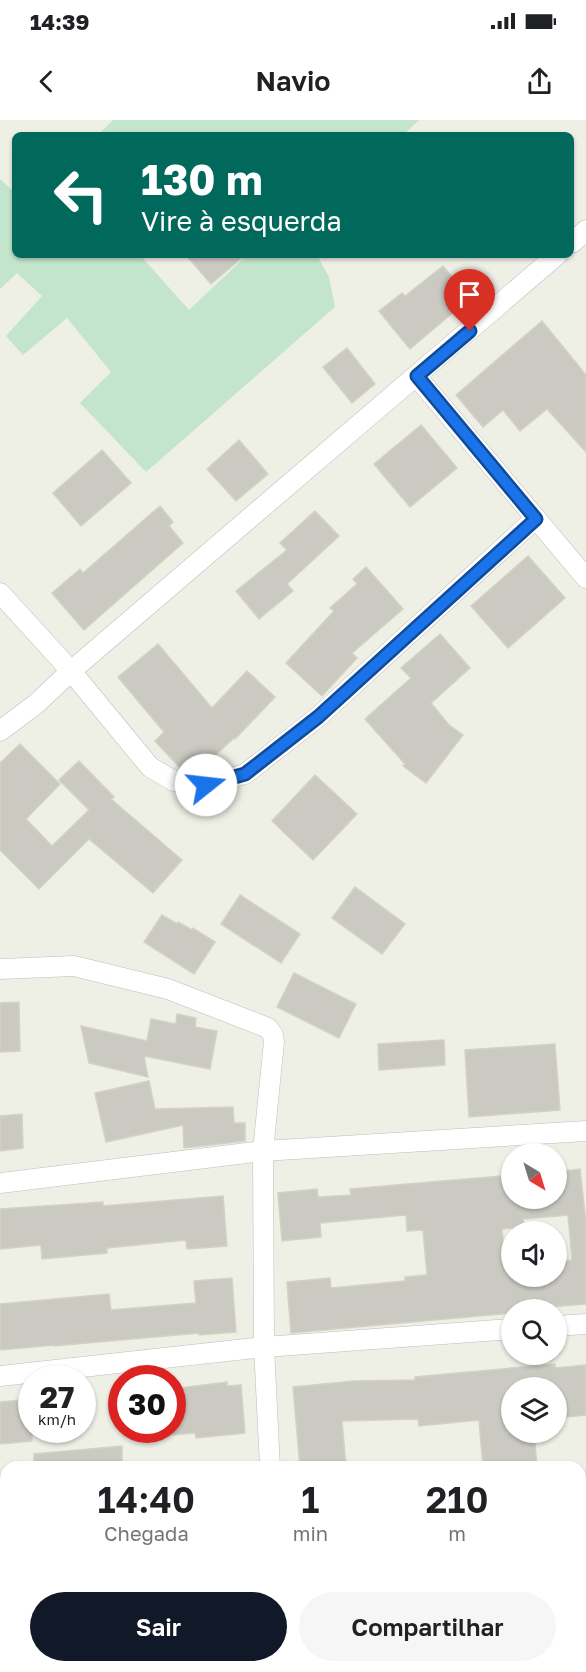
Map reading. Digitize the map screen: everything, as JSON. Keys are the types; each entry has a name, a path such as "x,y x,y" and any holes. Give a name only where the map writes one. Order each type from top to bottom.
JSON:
{"street":[{"path":"574,241 586,230"},
{"path":"0,731 36,704 71,671 554,258"},
{"path":"417,376 586,578"},
{"path":"0,593 71,671 150,767 174,781 206,785 245,774 318,717 536,519"},
{"path":"0,969 74,966 168,989 268,1028 273,1035 263,1151 264,1347 270,1461"},
{"path":"0,1183 263,1151 586,1131"},
{"path":"567,1325 586,1324"},
{"path":"0,1376 264,1347 501,1330"}],"green space":[{"path":"113,120 419,120 406,132 101,132"},
{"path":"0,179 12,190 12,258 143,258 189,310 244,258 319,258 329,277 335,307 146,472 80,403 111,372 67,318 23,355 6,336 42,296 17,273 0,289"}],"building":[{"path":"189,258 241,258 211,284"},
{"path":"443,266 469,299 410,349 379,311 402,293 405,296"},
{"path":"542,321 586,375 586,452 547,409 520,431 503,410 483,427 456,395"},
{"path":"347,348 375,384 352,403 323,367"},
{"path":"421,425 457,468 410,507 374,464"},
{"path":"239,440 268,474 236,501 207,469"},
{"path":"102,450 131,483 81,526 53,493"},
{"path":"160,506 173,522 169,526 183,543 84,630 52,593 80,569 83,573"},
{"path":"315,511 339,536 287,584 293,591 259,619 236,591 287,550 280,543"},
{"path":"528,556 565,598 508,648 471,606"},
{"path":"366,567 403,609 352,653 357,658 322,696 286,663 334,611 330,608 357,584 353,579"},
{"path":"440,634 470,668 431,703 449,725 463,735 426,783 403,766 405,764 365,719 411,678 401,668"},
{"path":"158,644 212,708 247,671 275,697 235,739 197,772 182,770 155,741 164,732 118,677"},
{"path":"20,744 60,784 26,819 52,846 89,810 59,780 79,761 114,797 111,799 182,860 153,893 89,839 39,889 0,850 0,763"},
{"path":"315,775 357,814 313,860 272,821"},
{"path":"355,887 405,924 382,954 332,918"},
{"path":"240,895 300,934 281,963 221,924"},
{"path":"162,915 177,924 178,922 192,930 193,928 215,942 194,974 144,942"},
{"path":"294,973 356,1004 339,1038 277,1007"},
{"path":"19,1002 20,1051 0,1052 0,1003"},
{"path":"177,1014 196,1018 195,1027 217,1031 210,1069 144,1056 148,1077 89,1063 81,1026 147,1041 151,1019 176,1024"},
{"path":"444,1040 445,1065 379,1070 378,1044"},
{"path":"555,1044 560,1110 469,1117 465,1050"},
{"path":"149,1081 155,1109 233,1107 234,1123 245,1123 245,1141 184,1148 183,1125 106,1142 95,1093"},
{"path":"22,1114 23,1148 0,1151 0,1116"},
{"path":"580,1169 586,1223 586,1304 567,1306 567,1299 501,1299 501,1314 291,1333 287,1282 330,1278 331,1288 405,1281 405,1277 427,1275 423,1230 407,1231 406,1215 320,1223 321,1237 282,1241 278,1193 317,1189 318,1197 351,1195 350,1189 501,1176 501,1209 567,1209 567,1171"},
{"path":"223,1196 227,1246 187,1249 186,1240 107,1248 107,1253 42,1259 41,1245 0,1249 0,1209 103,1202 103,1206"},
{"path":"232,1278 236,1332 199,1335 199,1333 0,1350 0,1304 109,1294 111,1310 196,1303 194,1281"},
{"path":"544,1365 555,1365 555,1368 586,1365 586,1415 567,1417 567,1377 501,1377 501,1443 535,1443 536,1461 482,1461 479,1420 419,1426 418,1419 342,1421 345,1461 299,1461 293,1387 354,1381 415,1380 415,1377"},
{"path":"227,1382 227,1386 241,1385 245,1433 196,1438 195,1433 186,1434 186,1387"},
{"path":"18,1400 18,1442 0,1444 0,1402"},
{"path":"122,1446 122,1461 34,1461 34,1454"}],"route":[{"path":"206,785 245,774 318,717 536,519 417,376 470,331"}]}
